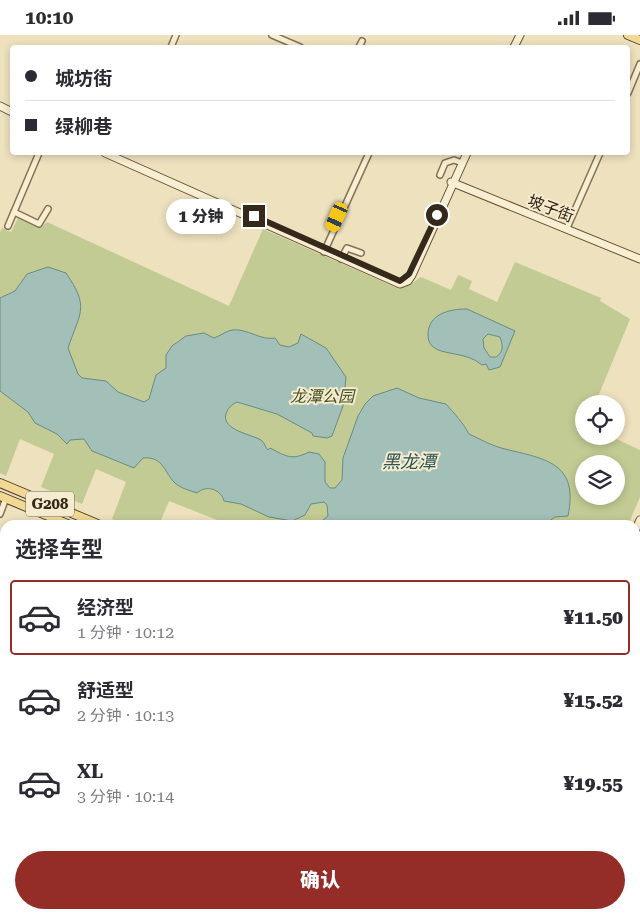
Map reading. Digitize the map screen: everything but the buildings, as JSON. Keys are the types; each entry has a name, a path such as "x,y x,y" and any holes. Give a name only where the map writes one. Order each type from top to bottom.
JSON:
{"main road":[{"path":"628,35 640,40"},
{"name":"G208","path":"0,483 88,520"},
{"name":"G208","path":"3,497 58,520"}],"street":[{"path":"268,35 290,45"},
{"path":"272,35 295,45"},
{"path":"360,45 362,41"},
{"path":"630,88 640,64"},
{"path":"8,226 38,155"},
{"path":"324,250 367,155"},
{"path":"121,156 324,250 404,282 413,267 465,155"},
{"path":"568,227 599,155"},
{"path":"440,175 445,163 454,160 462,162"},
{"name":"坡子街","path":"453,181 640,257"},
{"path":"14,213 39,224 48,209"},
{"path":"342,258 347,248 361,253"},
{"path":"0,514 3,497"}],"green space":[{"name":"龙潭公园","path":"18,218 40,228 47,222 229,306 263,229 395,287 408,286 421,277 451,290 458,275 472,281 469,289 497,302 515,262 601,298 600,301 630,319 599,395 575,395 575,445 625,445 625,443 640,450 640,497 630,520 217,520 169,501 161,520 114,520 112,519 126,482 96,469 82,504 41,487 54,454 20,439 6,476 0,473 0,232 2,228 11,232"}],"water":[{"name":"黑龙潭","path":"48,267 66,273 78,294 80,303 79,318 68,348 78,374 82,378 106,381 118,392 144,402 149,399 156,375 166,368 166,355 172,346 186,336 204,333 214,338 230,331 238,330 264,338 275,338 280,345 289,347 298,343 301,334 326,348 346,377 343,406 332,436 327,438 313,436 312,433 277,414 237,402 230,407 226,414 228,424 233,428 261,440 268,450 270,448 293,457 309,452 319,454 325,462 325,482 330,488 335,488 342,480 343,458 358,416 365,404 373,396 397,388 419,398 446,404 462,422 469,434 495,446 534,456 556,466 564,474 569,485 568,516 555,517 551,520 323,520 328,516 327,505 324,502 311,504 305,515 294,520 286,520 269,517 241,504 224,501 219,493 212,489 204,489 197,493 186,489 171,479 159,462 150,458 143,458 134,468 92,451 84,439 70,440 67,444 57,434 35,423 28,412 0,391 0,298 15,291 27,274"},
{"path":"467,309 515,331 500,367 489,370 486,364 482,365 462,355 442,351 431,345 428,335 429,328 436,318 453,310","holes":["488,334 500,337 502,351 496,357 490,357 484,348 483,339"]}],"route":[{"path":"254,216 384,275 402,281 406,279 413,267 437,215"}]}
